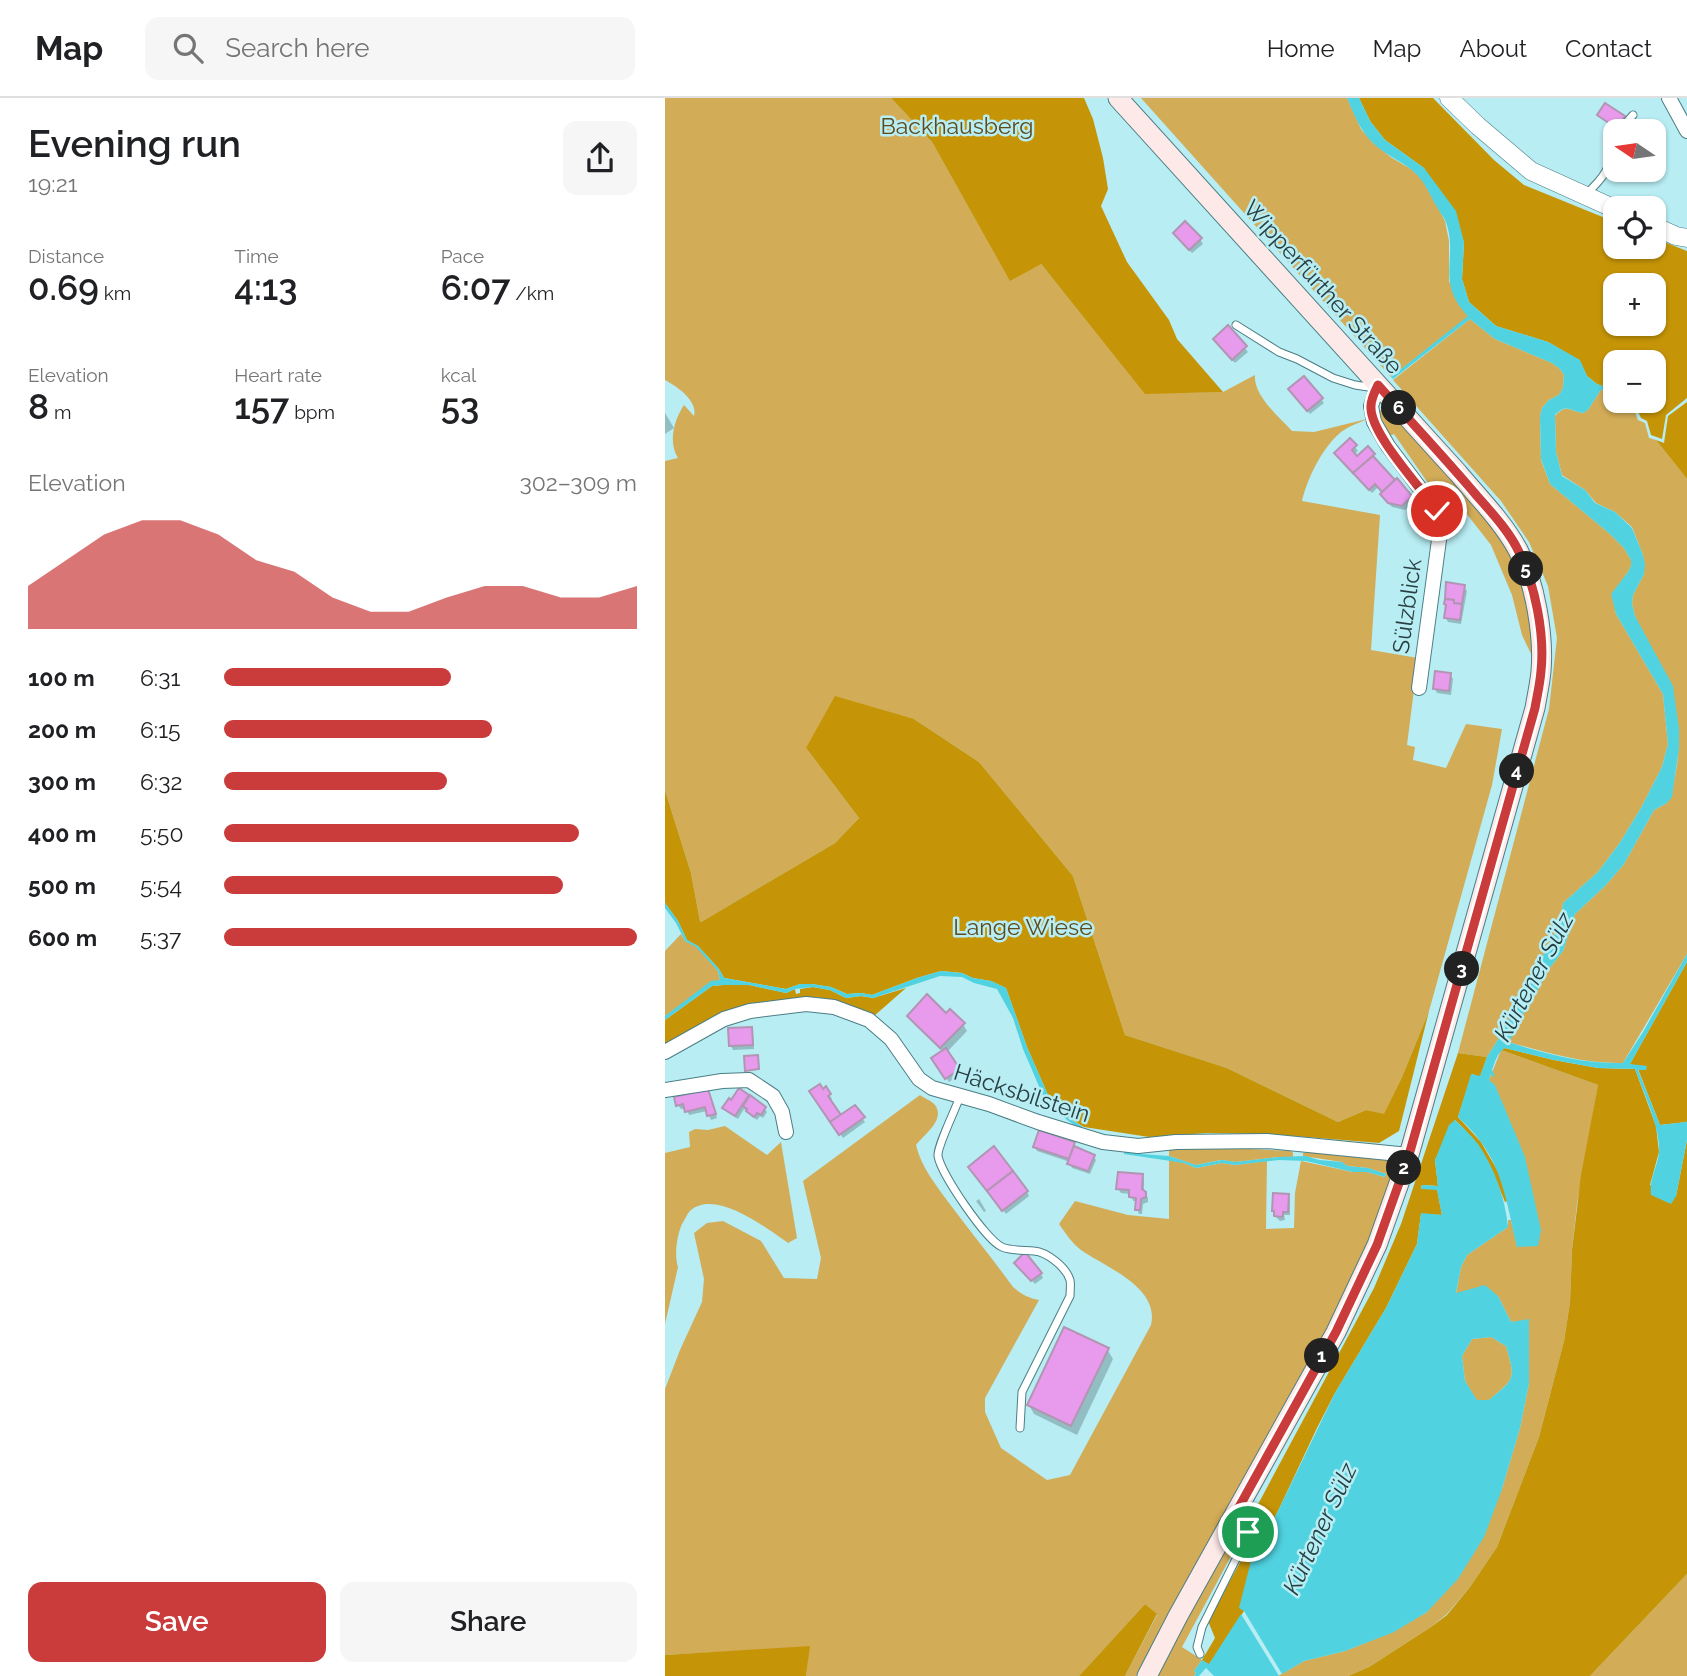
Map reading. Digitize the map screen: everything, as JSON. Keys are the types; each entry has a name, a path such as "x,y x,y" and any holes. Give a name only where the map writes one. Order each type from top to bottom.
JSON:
{"main road":[{"name":"Wipperfürther Straße","path":"1118,98 1377,387 1458,473 1498,521 1518,550 1530,580 1541,640 1542,670 1535,708 1409,1155 1377,1245 1336,1332 1147,1676"}],"street":[{"path":"1449,98 1531,171 1603,203"},
{"path":"1669,98 1687,131"},
{"path":"1666,231 1687,238"},
{"name":"Sülzblick","path":"1377,387 1371,406 1374,422 1388,446 1437,511 1441,525 1419,688"},
{"name":"Häcksbilstein","path":"665,1052 724,1019 750,1011 806,1004 834,1007 869,1020 891,1039 919,1079 932,1088 1103,1142 1138,1146 1176,1142 1267,1141 1409,1155"},
{"path":"665,1090 722,1081 749,1080 773,1096 782,1112 786,1132"}],"lane":[{"path":"1630,119 1633,115"},
{"path":"1585,195 1603,177"},
{"path":"1236,325 1279,352 1333,378 1355,385 1377,387"},
{"path":"960,1096 938,1154 954,1188 989,1236 1002,1247 1038,1251 1065,1269 1071,1281 1070,1296 1022,1392 1020,1428"},
{"path":"1200,1654 1197,1647 1202,1627 1248,1532 1245,1524 1233,1518"}],"shaded area":[{"path":"665,98 891,98 932,142 1010,280 1040,263 1145,393 1223,392 1255,375 1255,383 1262,398 1292,431 1314,432 1367,419 1341,432 1328,446 1312,473 1302,501 1380,515 1371,650 1418,658 1407,745 1415,747 1413,760 1446,768 1466,724 1502,729 1492,785 1429,1011 1384,1115 1366,1110 1338,1122 1227,1068 1125,1035 1073,876 979,762 914,719 806,748 859,818 835,843 700,921 691,873 665,790 665,461 678,458 673,438 680,411 684,405 694,416 694,410 686,395 665,380"},
{"path":"1141,98 1347,98 1361,129 1373,143 1423,180 1445,221 1449,241 1449,281 1469,316 1391,377"},
{"path":"1470,319 1495,339 1552,363 1564,375 1563,388 1559,395 1549,400 1542,408 1541,460 1550,484 1610,534 1631,560 1628,572 1612,594 1616,614 1663,694 1668,744 1662,767 1619,844 1598,872 1563,903 1561,918 1554,935 1487,1057 1458,1053 1549,709 1557,638 1548,586 1529,542 1501,501 1393,380"},
{"path":"1603,389 1603,413 1635,413 1638,420 1645,423 1649,438 1656,440 1687,479 1687,954 1623,1063 1578,1059 1507,1042 1514,1034 1548,970 1563,951 1575,914 1624,864 1654,810 1667,803 1677,766 1679,729 1632,604 1633,595 1644,574 1643,555 1632,527 1615,512 1596,503 1585,490 1562,475 1556,452 1555,416 1565,409 1583,413 1588,410"},
{"path":"1383,406 1481,510 1506,547 1524,588 1533,631 1532,656 1522,635 1512,595 1491,545 1466,513 1447,525 1437,496 1394,434 1386,437 1378,415"},
{"path":"681,934 685,941 696,946 718,971 720,980 665,1016 665,951"},
{"path":"1501,1050 1598,1085 1577,1204 1570,1302 1564,1341 1539,1437 1497,1547 1470,1587 1447,1614 1369,1667 1348,1676 1278,1676 1304,1661 1345,1651 1393,1632 1427,1612 1501,1492 1520,1428 1529,1383 1529,1320 1511,1322 1498,1296 1456,1294 1461,1267 1467,1255 1508,1227 1508,1220 1511,1220 1517,1247 1489,1080"},
{"path":"920,1095 934,1104 938,1111 936,1122 916,1145 925,1168 1013,1287 1039,1300 985,1398 985,1412 1001,1448 1047,1480 1070,1475 1151,1325 1152,1312 1139,1289 1116,1271 1081,1250 1059,1224 1075,1201 1128,1215 1169,1219 1169,1160 1196,1168 1222,1163 1235,1165 1267,1161 1266,1229 1294,1228 1295,1193 1301,1161 1385,1177 1386,1174 1368,1168 1347,1166 1342,1162 1303,1156 1303,1153 1390,1160 1394,1166 1393,1185 1337,1314 1136,1676 1125,1676 1157,1615 1145,1604 1079,1676 806,1676 809,1647 665,1655 665,1389 702,1302 704,1279 694,1233 707,1223 723,1221 761,1241 784,1278 817,1279 821,1258 803,1181"},
{"path":"725,1126 767,1155 781,1142 797,1238 788,1243 754,1220 727,1207 702,1205 691,1210 679,1234 676,1251 678,1267 665,1324 665,1153 690,1147 689,1132 695,1129 708,1130"},
{"path":"1206,1147 1291,1151 1293,1157 1236,1162 1221,1160 1196,1165 1169,1156 1169,1150"},
{"path":"1491,1337 1506,1346 1511,1378 1489,1400 1476,1400 1465,1381 1462,1356 1472,1339"},
{"path":"1237,1527 1242,1536 1182,1647 1202,1660 1194,1671 1196,1673 1194,1676 1153,1676"},
{"path":"1687,1574 1687,1676 1590,1676"}],"green space":[{"name":"Backhausberg","path":"891,98 1084,98 1093,119 1108,189 1101,206 1127,262 1169,320 1177,339 1223,392 1145,394 1041,264 1010,281 932,142"},
{"path":"1359,98 1433,98 1494,160 1524,185 1603,217 1603,259 1666,259 1666,243 1687,251 1687,398 1666,415 1662,439 1651,435 1647,421 1639,413 1666,413 1666,350 1603,350 1602,386 1587,376 1579,360 1548,342 1496,326 1469,302 1462,279 1464,242 1424,168 1385,140 1370,121"},
{"path":"1687,402 1687,479 1656,440 1664,443 1668,416"},
{"name":"Lange Wiese","path":"835,696 914,719 979,762 1073,876 1125,1035 1227,1068 1338,1122 1366,1110 1384,1114 1429,1011 1399,1131 1379,1143 1269,1134 1207,1133 1149,1137 1084,1127 1067,1117 1048,1095 1006,988 991,981 962,973 941,971 872,995 847,994 831,987 812,984 800,984 786,989 724,978 698,946 687,940 665,903 665,790 691,873 701,922 835,843 859,818 806,748"},
{"path":"1687,962 1687,1122 1660,1125 1638,1069 1630,1064"},
{"path":"749,985 786,993 795,989 796,994 800,993 800,989 813,987 830,990 846,998 873,998 906,988 874,1016 852,1006 817,997 753,1004 665,1047 665,1020 712,986"},
{"path":"1505,1048 1598,1068 1635,1069 1656,1126 1659,1152 1650,1185 1676,1196 1687,1140 1687,1574 1590,1676 1348,1676 1369,1667 1447,1615 1497,1547 1539,1437 1564,1341 1581,1175 1598,1085 1501,1050"},
{"path":"1458,1053 1487,1057 1480,1077 1472,1074 1458,1117 1481,1142 1499,1173 1508,1201 1505,1202 1479,1148 1455,1120 1435,1160 1438,1186 1422,1185 1421,1188 1437,1189 1442,1215 1421,1214 1417,1244 1386,1308 1335,1393 1251,1561 1244,1611 1209,1665 1202,1660 1215,1638 1208,1621 1243,1557 1246,1558 1260,1527 1249,1521 1374,1288 1401,1224"},
{"path":"1145,1604 1157,1614 1125,1676 1079,1676"},
{"path":"810,1646 806,1676 665,1676 665,1655"}],"water":[{"name":"Kürtener Sülz","path":"1347,98 1359,98 1370,121 1385,140 1424,168 1456,211 1464,242 1462,279 1469,302 1496,326 1548,342 1580,360 1587,376 1603,385 1588,410 1583,413 1565,409 1555,415 1556,452 1562,476 1585,490 1595,503 1615,512 1632,528 1645,565 1644,574 1633,595 1635,616 1673,686 1679,748 1672,797 1654,810 1624,864 1575,914 1563,951 1548,970 1508,1042 1565,1057 1623,1063 1687,954 1687,962 1630,1064 1647,1066 1646,1070 1638,1070 1660,1125 1687,1121 1687,1140 1676,1196 1671,1204 1651,1195 1659,1143 1651,1110 1635,1069 1598,1068 1505,1048 1494,1064 1492,1070 1495,1076 1491,1074 1489,1080 1495,1085 1525,1157 1541,1230 1538,1246 1517,1247 1495,1166 1479,1139 1458,1117 1471,1074 1480,1076 1487,1057 1554,935 1561,918 1563,903 1598,872 1619,844 1662,767 1668,744 1663,694 1616,614 1611,594 1628,572 1631,560 1610,534 1550,484 1541,459 1540,416 1542,408 1549,400 1559,395 1563,388 1564,375 1560,369 1495,339 1470,319 1393,379 1391,377 1468,316 1452,291 1449,233 1444,218 1417,175 1379,148 1369,139"},
{"path":"665,903 687,940 698,946 724,978 786,989 800,984 812,984 831,987 847,994 872,995 941,971 962,973 1006,988 1048,1095 1067,1117 1083,1127 1077,1127 1067,1120 1044,1098 1013,1018 997,989 962,977 940,976 873,998 846,998 830,990 813,987 786,993 749,985 712,986 665,1020 665,1016 711,981 720,980 718,971 696,947 685,941 665,908"},
{"name":"Kürtener Sülz","path":"1455,1120 1476,1141 1484,1154 1498,1184 1508,1227 1467,1255 1461,1267 1456,1293 1485,1285 1498,1296 1511,1322 1529,1319 1529,1383 1520,1428 1501,1492 1484,1537 1458,1579 1427,1612 1394,1632 1345,1651 1304,1661 1282,1674 1244,1611 1239,1608 1251,1561 1335,1393 1386,1308 1417,1244 1421,1213 1442,1215 1437,1190 1421,1189 1422,1185 1438,1186 1435,1160 1449,1125","holes":["1491,1337 1506,1346 1511,1378 1489,1400 1477,1400 1465,1381 1462,1356 1472,1339"]},
{"path":"1124,1151 1169,1156 1196,1165 1222,1160 1236,1162 1306,1156 1386,1174 1385,1177 1306,1161 1279,1160 1235,1165 1222,1163 1196,1168 1184,1163 1124,1154"},
{"path":"1241,1614 1279,1676 1214,1676 1206,1668 1199,1676 1194,1676 1194,1671 1202,1660 1209,1664"}],"building":[{"path":"1605,103 1625,116 1623,119 1603,119 1597,115"},
{"path":"1185,221 1202,238 1189,250 1173,233"},
{"path":"1228,325 1247,346 1232,360 1213,339"},
{"path":"1304,376 1323,398 1307,411 1288,389"},
{"path":"1350,438 1357,445 1352,450 1357,456 1368,446 1375,454 1353,473 1334,453"},
{"path":"1373,456 1395,480 1382,492 1375,484 1369,490 1353,473"},
{"path":"1397,478 1412,496 1402,506 1388,503 1380,494"},
{"path":"1446,582 1465,585 1462,604 1445,599"},
{"path":"1445,599 1462,604 1460,620 1444,618"},
{"path":"1435,671 1451,673 1449,691 1433,689"},
{"path":"927,994 946,1013 950,1009 965,1023 940,1048 907,1016"},
{"path":"752,1027 753,1045 729,1046 728,1028"},
{"path":"946,1048 960,1069 945,1079 931,1058"},
{"path":"758,1055 759,1069 745,1071 744,1056"},
{"path":"820,1084 823,1089 826,1086 831,1094 828,1096 841,1115 830,1122 809,1091"},
{"path":"739,1088 749,1095 735,1116 722,1108"},
{"path":"708,1089 716,1114 707,1116 705,1107 685,1112 683,1104 676,1106 674,1097"},
{"path":"750,1095 766,1107 761,1115 757,1113 754,1117 743,1106"},
{"path":"855,1105 865,1117 839,1135 830,1122"},
{"path":"1039,1130 1075,1142 1069,1159 1033,1147"},
{"path":"994,1146 1013,1171 987,1191 968,1167"},
{"path":"1074,1146 1095,1155 1088,1171 1067,1164"},
{"path":"1013,1171 1028,1191 1002,1211 987,1191"},
{"path":"1118,1172 1143,1174 1142,1189 1146,1192 1146,1197 1141,1199 1140,1210 1135,1210 1136,1198 1129,1197 1129,1190 1116,1189"},
{"path":"1273,1193 1289,1194 1288,1212 1283,1212 1281,1217 1274,1216 1272,1211"},
{"path":"1025,1252 1042,1273 1031,1281 1014,1263"},
{"path":"1064,1327 1109,1348 1071,1426 1027,1405"}],"route":[{"path":"1248,1532 1245,1524 1233,1518 1336,1332 1377,1245 1409,1155 1535,708 1542,670 1537,611 1530,580 1518,550 1458,473 1378,385 1371,406 1374,422 1388,446 1437,511"}]}
